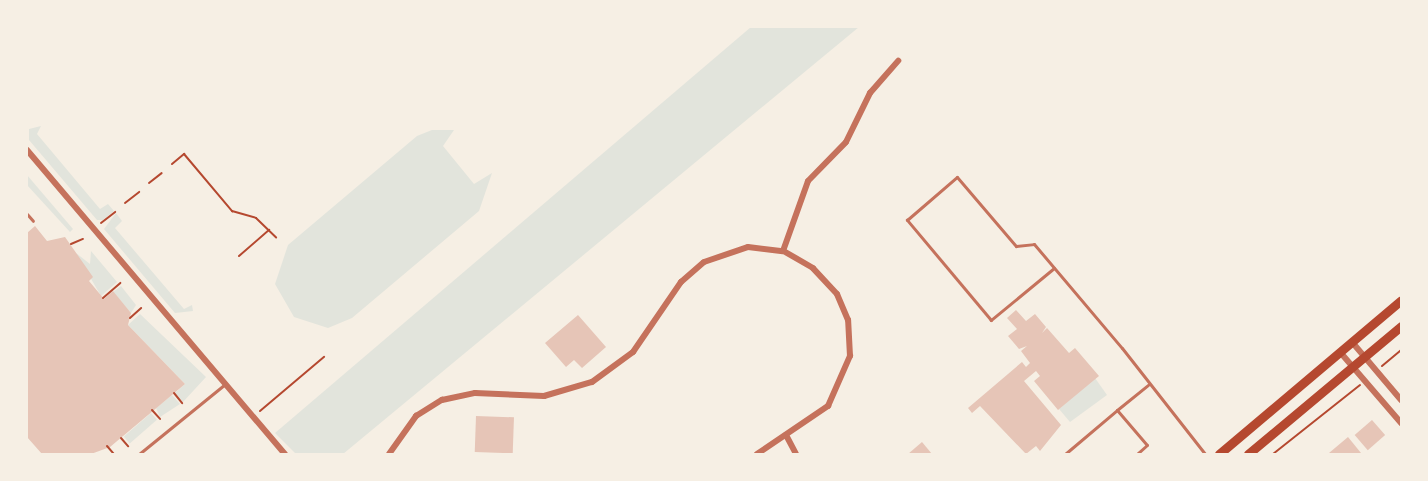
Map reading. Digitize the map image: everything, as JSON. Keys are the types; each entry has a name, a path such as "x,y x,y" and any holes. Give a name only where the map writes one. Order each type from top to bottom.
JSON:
{"main road":[{"path":"1219,454 1401,300"},
{"path":"1248,454 1401,326"}],"street":[{"path":"783,251 808,181 846,142 870,93 898,61"},
{"path":"27,150 224,385 285,454"},
{"path":"389,454 416,416 442,400 476,393 544,396 592,382 633,352 681,282 704,262 748,247 783,251 830,284 848,320 850,343 845,377 834,398 757,454"},
{"path":"1352,342 1401,400"},
{"path":"1340,352 1401,423"},
{"path":"786,435 796,454"}],"lane":[{"path":"1054,268 991,320 907,220 957,177 1016,246 1034,244 1054,268 1148,385 1205,454"},
{"path":"27,214 33,221"},
{"path":"139,454 224,385"},
{"path":"1065,454 1148,385"},
{"path":"1117,410 1147,445 1137,454"}],"path":[{"path":"172,164 184,154 232,211 256,218 276,237"},
{"path":"149,183 162,173"},
{"path":"125,203 139,192"},
{"path":"101,224 115,212"},
{"path":"239,256 269,230"},
{"path":"70,244 83,239"},
{"path":"103,298 120,283"},
{"path":"130,318 141,308"},
{"path":"1376,371 1401,350"},
{"path":"258,413 324,357"},
{"path":"1273,454 1365,381"},
{"path":"174,393 182,403"},
{"path":"152,410 160,419"},
{"path":"121,438 128,446"},
{"path":"107,446 114,454"}],"shaded area":[{"path":"751,27 859,27 343,454 296,454 275,433"},
{"path":"41,126 37,134 100,209 108,204 114,211 103,220 97,220 29,140 29,129"},
{"path":"432,130 454,130 443,146 474,184 492,173 479,211 352,318 328,328 294,317 275,284 288,245 417,136"},
{"path":"27,175 73,229 70,232 27,185"},
{"path":"116,213 122,221 115,228 184,309 192,305 193,311 175,313 104,229"},
{"path":"91,251 117,282 101,296 76,253 90,264"},
{"path":"121,286 136,305 131,313 113,292"},
{"path":"140,314 206,377 183,402 175,393 185,384 128,325"},
{"path":"1095,378 1107,395 1070,422 1059,409"},
{"path":"172,395 180,404 160,417 156,408"},
{"path":"151,413 157,420 130,443 124,437"}],"building":[{"path":"35,226 47,241 65,237 93,277 89,281 104,299 113,291 131,313 128,325 185,384 110,447 91,454 42,454 27,437 27,233"},
{"path":"1016,310 1026,321 1035,314 1046,327 1042,333 1047,328 1069,353 1075,348 1099,376 1058,410 1034,381 1040,376 1036,371 1024,381 1061,425 1040,451 1036,446 1026,454 980,406 972,413 968,408 1022,362 1026,367 1030,363 1021,351 1027,346 1019,349 1008,336 1017,329 1007,318"},
{"path":"578,315 606,347 582,368 574,360 566,367 545,343"},
{"path":"476,416 514,417 513,453 475,452"},
{"path":"1372,420 1385,435 1368,450 1355,435"},
{"path":"1348,437 1361,453 1329,453"},
{"path":"922,442 932,454 908,454"}]}
